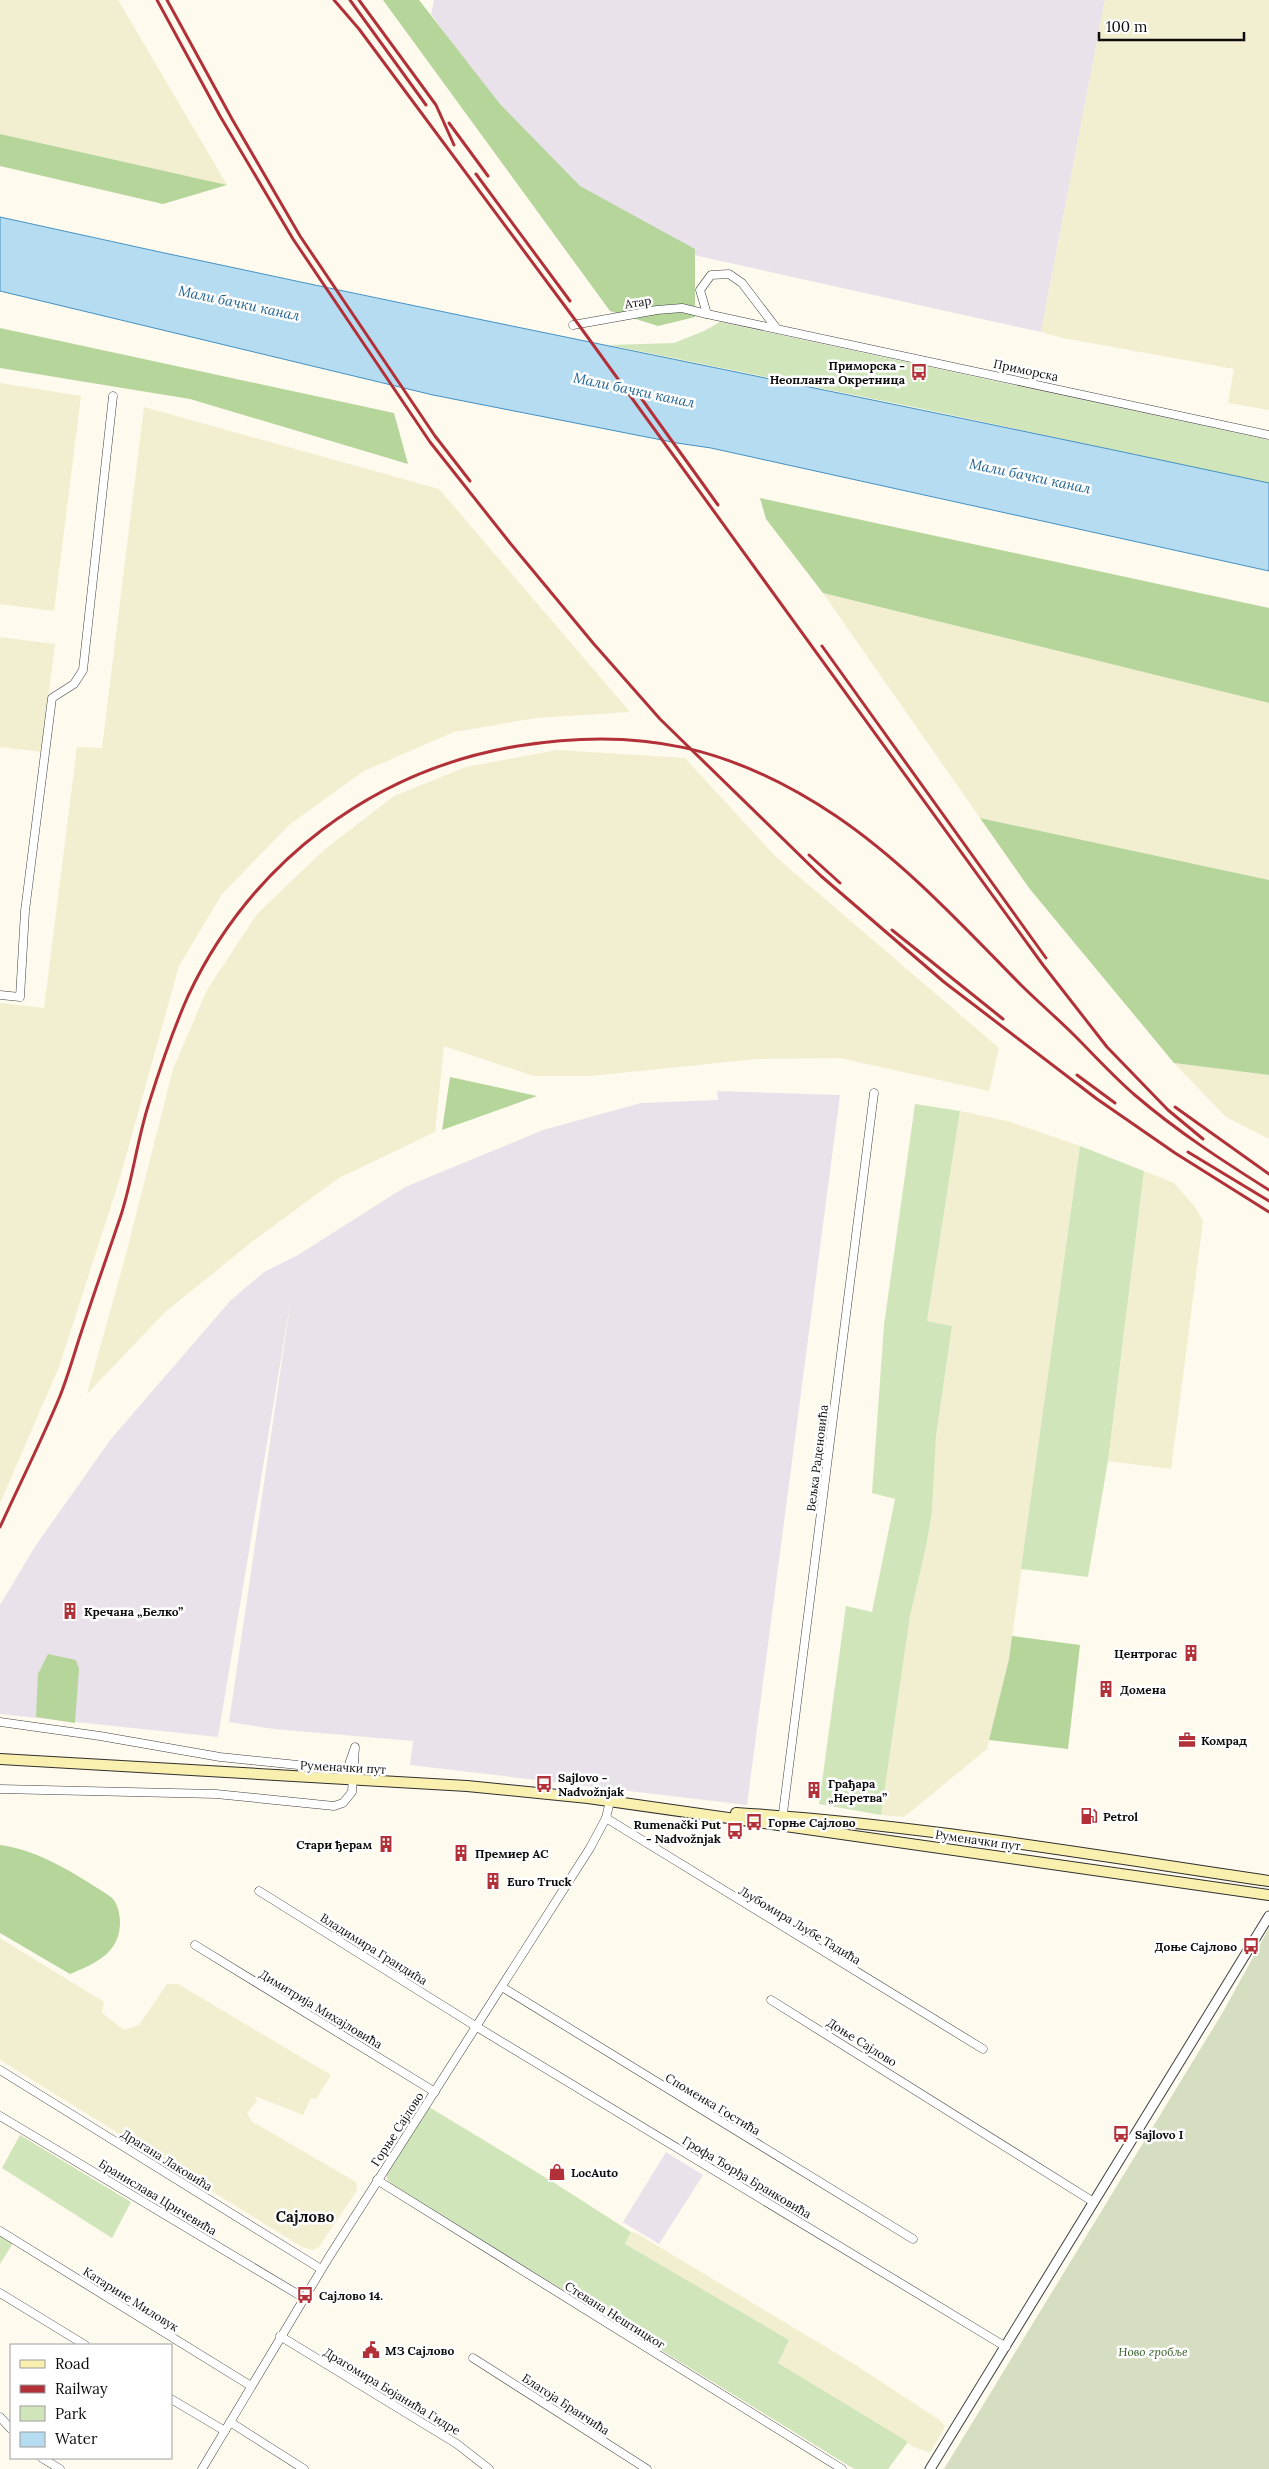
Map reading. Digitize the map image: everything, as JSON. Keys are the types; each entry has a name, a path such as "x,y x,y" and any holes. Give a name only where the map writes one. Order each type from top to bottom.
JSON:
{"main road":[{"name":"Руменачки пут","path":"0,1759 467,1786 610,1801 782,1821 831,1832 1269,1894"},
{"name":"Руменачки пут","path":"782,1821 833,1820 1054,1848 1269,1881"},
{"path":"831,1832 833,1820"}],"street":[{"path":"707,314 700,290 711,274 729,274 742,283 777,328"},
{"name":"Атар","path":"573,324 682,308 707,314"},
{"name":"Приморска","path":"707,314 1269,435"},
{"path":"0,995 20,997 25,912 52,698 74,684 83,670 113,396"},
{"name":"Вељка Раденовића","path":"782,1821 874,1093"},
{"path":"0,1722 100,1736 220,1757 347,1770 355,1747 352,1792 343,1803 329,1806 216,1794 0,1788"},
{"name":"Горње Сајлово","path":"202,2469 321,2269 590,1848 606,1818 610,1801"},
{"name":"Љубомира Љубе Тадића","path":"606,1818 983,2049"},
{"name":"Владимира Грандића","path":"259,1891 477,2027"},
{"path":"930,2469 1006,2347 1092,2201 1269,1916"},
{"name":"Димитрија Михајловића","path":"195,1945 435,2092"},
{"name":"Споменка Гостића","path":"502,1988 913,2239"},
{"name":"Доње Сајлово","path":"771,2000 1092,2201"},
{"name":"Грофа Ђорђа Бранковића","path":"477,2027 1006,2347"},
{"name":"Драгана Лаковића","path":"0,2070 321,2269"},
{"name":"Бранислава Црнчевића","path":"0,2116 304,2298"},
{"name":"Стевана Нештицког","path":"377,2180 842,2469"},
{"name":"Катарине Миловук","path":"0,2231 251,2386"},
{"path":"0,2293 82,2344"},
{"name":"Драгомира Бојанића Гидре","path":"280,2336 457,2444 489,2469"},
{"name":"Благоја Бранчића","path":"473,2358 647,2469"},
{"path":"172,2399 225,2431"},
{"path":"0,2417 10,2428"},
{"path":"230,2422 304,2469"},
{"path":"44,2459 60,2469"}],"shaded area":[{"path":"0,0 118,0 227,185 0,134"},
{"path":"434,0 1105,0 1041,332 698,256 634,228 571,186 518,136 431,14"},
{"path":"1105,0 1269,0 1269,410 1228,403 1234,369 1063,338 1041,332"},
{"path":"0,383 81,396 54,611 0,604"},
{"path":"144,407 439,489 630,712 536,718 454,732 364,771 290,824 222,894 179,966 119,1181 59,1367 0,1503 0,1003 44,1008 77,747 102,748"},
{"path":"823,593 1269,703 1269,880 980,818"},
{"path":"0,637 55,644 41,752 0,747"},
{"path":"557,750 685,758 776,857 999,1048 989,1091 840,1058 757,1059 590,1076 534,1076 444,1046 435,1132 339,1178 253,1241 165,1312 87,1394 125,1258 173,1069 207,990 257,914 325,849 394,796 466,767"},
{"path":"1174,1063 1269,1075 1269,1139 1226,1117"},
{"path":"717,1091 840,1095 747,1805 410,1765 413,1741 274,1729 229,1722 291,1299 218,1737 0,1714 0,1605 36,1545 111,1439 230,1301 264,1272 298,1255 405,1187 543,1130 641,1103 718,1100"},
{"path":"960,1111 1007,1121 1080,1146 1009,1659 987,1749 904,1817 881,1815 910,1616 932,1512 936,1436 952,1326 927,1321"},
{"path":"1144,1171 1174,1183 1195,1207 1203,1221 1171,1469 1108,1461"},
{"path":"0,1938 104,2002 102,2013 124,2030 139,2025 167,1984 178,1984 331,2075 316,2099 311,2098 303,2115 255,2096 257,2101 247,2113 251,2121 356,2182 356,2192 319,2247 313,2250 302,2247 0,2060"},
{"path":"666,2152 703,2175 659,2244 623,2222"},
{"path":"631,2232 636,2233 854,2364 941,2421 945,2427 930,2453 914,2447 778,2363 789,2340 624,2244"}],"green space":[{"path":"383,0 419,0 500,104 580,186 695,249 695,317 658,326 610,311"},
{"path":"0,134 227,185 163,204 0,166"},
{"path":"720,322 1269,440 1269,483 923,409 609,345 674,343 704,331"},
{"path":"0,328 394,413 408,464 190,399 0,368"},
{"path":"760,498 1269,608 1269,703 823,593 766,519"},
{"path":"980,818 1269,880 1269,1075 1174,1063 1029,888"},
{"path":"450,1077 537,1096 442,1130"},
{"path":"915,1104 960,1111 927,1321 952,1326 936,1436 932,1512 910,1616 881,1815 819,1804 846,1606 872,1612 895,1499 872,1493 884,1325"},
{"path":"1080,1146 1144,1171 1108,1461 1088,1577 1021,1569"},
{"path":"1012,1636 1080,1645 1068,1749 989,1740 1009,1659"},
{"path":"48,1654 76,1660 79,1669 75,1723 36,1717 38,1674"},
{"path":"0,1845 12,1847 49,1860 113,1899 119,1911 120,1920 119,1931 112,1948 98,1961 70,1974 0,1933"},
{"name":"Ново гробље","path":"1269,1928 1269,2469 944,2469 1223,2012"},
{"path":"429,2107 631,2232 625,2244 789,2340 778,2363 908,2442 888,2469 854,2469 391,2184 387,2179 387,2172"},
{"path":"20,2135 131,2202 112,2238 2,2168"},
{"path":"0,2235 13,2243 0,2264"}],"water":[{"name":"Мали бачки канал","path":"0,217 158,252 1269,483 1269,571 711,448 433,395 0,291"}],"railway":[{"path":"157,0 220,116 293,239 430,442 593,643 660,719 821,876 944,982 1097,1099 1175,1153 1269,1212"},
{"path":"167,0 232,119 300,236 435,436 470,481"},
{"path":"334,0 359,29 573,317 1043,965 1107,1047 1168,1110 1203,1139"},
{"path":"350,0 426,105"},
{"path":"359,0 436,105 454,145"},
{"path":"449,123 488,176"},
{"path":"476,174 570,301"},
{"path":"636,391 718,505"},
{"path":"822,646 1046,958"},
{"path":"0,1527 63,1388 121,1215 141,1131 162,1063 188,996 214,948 246,904 282,864 322,830 366,800 414,776 465,758 518,746 562,740 605,739 645,741 684,748 722,758 760,773 798,792 861,834 909,874 1136,1096 1184,1134 1269,1190"},
{"path":"809,855 840,883"},
{"path":"892,930 1003,1019"},
{"path":"1077,1075 1115,1103"},
{"path":"1175,1107 1269,1174"},
{"path":"1188,1152 1269,1201"}],"place":[{"name":"Приморска - Неопланта Окретница","path":"919,372"},
{"name":"Кречана „Белко”","path":"70,1611"},
{"name":"Центрогас","path":"1191,1653"},
{"name":"Домена","path":"1106,1689"},
{"name":"Комрад","path":"1187,1740"},
{"name":"Sajlovo - Nadvožnjak","path":"544,1784"},
{"name":"Грађара „Неретва”","path":"814,1790"},
{"name":"Petrol","path":"1089,1816"},
{"name":"Горње Сајлово","path":"754,1822"},
{"name":"Rumenački Put - Nadvožnjak","path":"735,1831"},
{"name":"Стари ђерам","path":"386,1844"},
{"name":"Премиер АС","path":"461,1853"},
{"name":"Euro Truck","path":"493,1881"},
{"name":"Доње Сајлово","path":"1251,1946"},
{"name":"Sajlovo I","path":"1121,2134"},
{"name":"LocAuto","path":"557,2172"},
{"name":"Сајлово 14.","path":"305,2295"},
{"name":"МЗ Сајлово","path":"371,2350"}],"district":[{"name":"Сајлово","path":"305,2216"}]}
